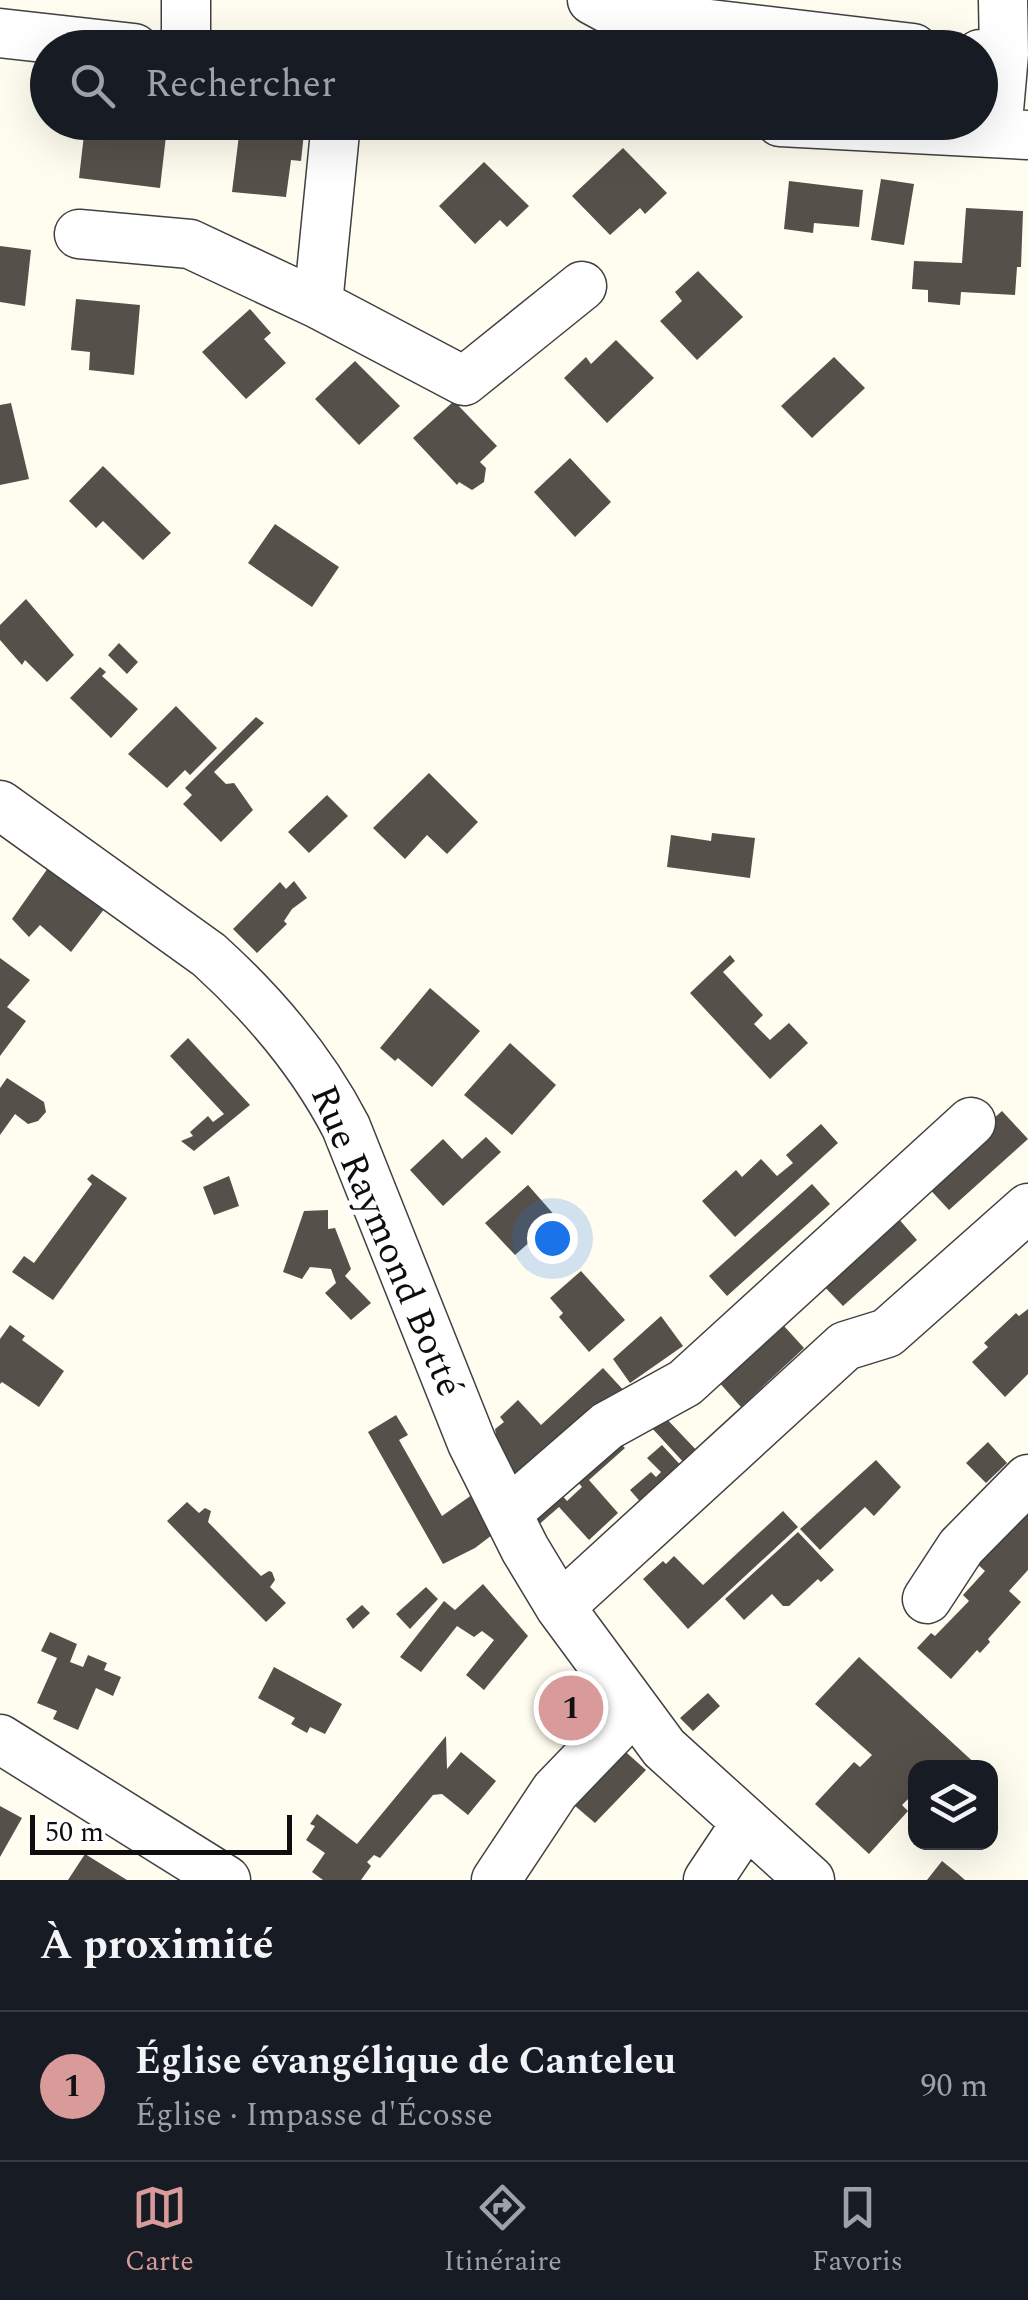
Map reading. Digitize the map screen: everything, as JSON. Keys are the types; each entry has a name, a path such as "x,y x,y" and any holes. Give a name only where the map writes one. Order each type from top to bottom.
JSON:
{"street":[{"path":"186,0 186,30"},
{"path":"592,0 616,13 760,30"},
{"path":"997,30 1003,0"},
{"path":"0,33 30,36"},
{"path":"998,78 1012,134"},
{"path":"318,304 334,140"},
{"path":"79,234 190,244 318,304 464,382 582,286"},
{"name":"Rue Raymond Botté","path":"0,805 209,955 238,981 304,1058 328,1091 346,1127 472,1443 506,1513 560,1607 664,1748 810,1880"},
{"path":"506,1513 608,1426 686,1382 971,1122"},
{"path":"560,1607 845,1346 887,1333 1028,1208"},
{"path":"927,1600 960,1547 1028,1479"},
{"path":"496,1880 556,1791 633,1710"},
{"path":"0,1740 226,1880"},
{"path":"708,1880 746,1823"}],"building":[{"path":"83,140 166,140 160,188 79,178"},
{"path":"238,140 303,140 301,161 291,160 286,197 232,192"},
{"path":"623,148 667,193 645,214 640,208 610,235 572,196"},
{"path":"484,162 529,206 507,227 500,220 475,244 439,206"},
{"path":"881,179 914,184 904,245 871,240"},
{"path":"789,181 863,190 859,227 814,223 813,233 784,229"},
{"path":"966,208 1023,211 1021,267 1017,267 1015,295 961,292 960,305 928,302 928,290 912,289 914,261 962,263"},
{"path":"0,246 31,250 25,306 0,302"},
{"path":"698,271 743,317 697,360 660,321 682,301 675,292"},
{"path":"76,299 140,305 134,375 89,370 90,352 71,350"},
{"path":"250,309 271,333 264,339 286,363 246,399 202,352"},
{"path":"616,340 654,378 607,423 564,378 586,357 591,364"},
{"path":"834,357 865,388 812,438 781,406"},
{"path":"355,361 400,406 359,445 315,399"},
{"path":"454,401 497,446 480,462 486,468 484,482 472,490 459,482 457,485 413,438"},
{"path":"11,403 29,479 0,485 0,405"},
{"path":"570,458 611,502 575,537 534,492"},
{"path":"103,466 171,533 143,560 103,521 96,528 69,501"},
{"path":"275,524 339,567 312,607 248,563"},
{"path":"26,599 74,655 47,682 25,660 22,665 0,640 0,625"},
{"path":"119,643 138,662 127,674 108,655"},
{"path":"100,667 106,672 102,676 138,709 111,738 70,698"},
{"path":"176,706 217,748 190,775 185,770 167,788 128,754"},
{"path":"256,717 264,723 214,772 226,784 234,783 253,810 221,842 183,804 192,795 185,788"},
{"path":"429,773 478,822 447,854 427,835 405,859 373,828"},
{"path":"327,795 348,816 309,853 288,832"},
{"path":"712,833 755,838 750,878 667,867 671,835 711,841"},
{"path":"48,868 105,908 71,952 40,925 29,937 12,919"},
{"path":"294,881 307,898 292,909 284,921 287,924 257,953 233,929 280,882 286,889"},
{"path":"730,955 735,961 723,972 763,1015 754,1024 770,1040 789,1023 808,1043 770,1079 690,993"},
{"path":"0,958 30,980 7,1007 26,1021 0,1056"},
{"path":"430,988 480,1031 432,1087 380,1048"},
{"path":"188,1038 250,1105 194,1151 181,1141 193,1136 190,1132 208,1116 213,1122 224,1114 170,1056"},
{"path":"510,1043 556,1085 512,1135 464,1095"},
{"path":"7,1078 44,1102 46,1112 38,1121 28,1124 15,1114 0,1135 0,1088"},
{"path":"1002,1111 1028,1139 949,1210 923,1182"},
{"path":"821,1124 838,1143 735,1237 702,1201 736,1170 742,1177 761,1159 777,1176 793,1163 786,1155"},
{"path":"486,1137 501,1152 443,1206 410,1170 443,1139 462,1159"},
{"path":"92,1174 127,1198 53,1300 12,1272 24,1256 34,1263 92,1184 87,1179"},
{"path":"229,1176 239,1206 214,1215 203,1187"},
{"path":"812,1184 830,1204 727,1296 709,1276"},
{"path":"528,1185 557,1218 515,1255 485,1223"},
{"path":"328,1210 328,1229 335,1228 351,1269 345,1276 371,1303 351,1320 325,1293 336,1283 331,1269 310,1267 302,1279 283,1272 304,1211"},
{"path":"891,1210 917,1240 843,1306 816,1278"},
{"path":"581,1271 625,1320 589,1352 559,1317 563,1313 550,1298"},
{"path":"1028,1309 1028,1374 1005,1397 972,1362 988,1347 984,1343 1016,1313 1019,1316"},
{"path":"661,1316 683,1346 630,1383 613,1359"},
{"path":"764,1324 774,1336 784,1326 804,1348 741,1407 710,1372"},
{"path":"10,1325 25,1336 22,1340 64,1371 39,1407 0,1384 0,1339"},
{"path":"603,1368 627,1394 524,1489 500,1462 495,1429 504,1422 500,1417 518,1400 541,1425"},
{"path":"662,1414 700,1454 687,1466 650,1426"},
{"path":"396,1415 408,1435 399,1440 442,1516 476,1492 496,1532 443,1564 368,1432"},
{"path":"615,1438 625,1448 589,1480 618,1513 589,1540 559,1507 536,1527 526,1510 554,1486 567,1501 582,1487 569,1472"},
{"path":"988,1442 1007,1463 986,1483 966,1463"},
{"path":"662,1445 685,1470 644,1506 630,1490 651,1472 656,1477 661,1472 647,1458"},
{"path":"876,1460 901,1487 874,1516 865,1507 820,1550 800,1529"},
{"path":"1028,1498 1028,1570 1009,1591 1021,1602 980,1653 977,1650 951,1679 917,1648 931,1633 935,1636 969,1601 963,1595 985,1571 974,1561"},
{"path":"187,1502 199,1513 205,1508 211,1511 208,1522 261,1576 272,1572 275,1580 270,1587 286,1603 266,1622 167,1521"},
{"path":"783,1511 798,1527 688,1629 643,1579 674,1556 703,1585"},
{"path":"798,1532 834,1570 789,1606 783,1606 772,1594 744,1620 725,1599"},
{"path":"483,1584 528,1636 484,1690 466,1675 494,1640 482,1631 474,1637 457,1626 421,1672 400,1657 444,1601 455,1610"},
{"path":"426,1587 438,1599 410,1629 396,1614"},
{"path":"362,1605 370,1613 353,1629 346,1619"},
{"path":"50,1632 77,1644 70,1662 83,1667 88,1655 107,1663 104,1670 121,1677 113,1696 96,1688 78,1730 53,1719 57,1711 37,1703 57,1658 41,1651"},
{"path":"859,1657 971,1760 908,1760 908,1799 902,1805 908,1811 869,1854 815,1804 854,1762 860,1767 872,1755 815,1704"},
{"path":"274,1667 342,1704 325,1734 310,1727 307,1733 291,1724 295,1718 258,1698"},
{"path":"584,1677 600,1700 561,1737 542,1715"},
{"path":"708,1693 720,1706 693,1731 680,1718"},
{"path":"446,1736 447,1769 461,1752 496,1781 468,1815 442,1794 433,1795 380,1858 374,1855 367,1862 371,1866 361,1880 323,1880 312,1872 325,1853 306,1840 317,1814 357,1844"},
{"path":"619,1746 646,1770 595,1823 567,1799"},
{"path":"0,1806 22,1818 0,1857"},
{"path":"85,1854 127,1880 68,1880"},
{"path":"942,1861 957,1873 965,1880 927,1880"}],"place":[{"name":"Église évangélique de Canteleu","path":"571,1708"}]}
